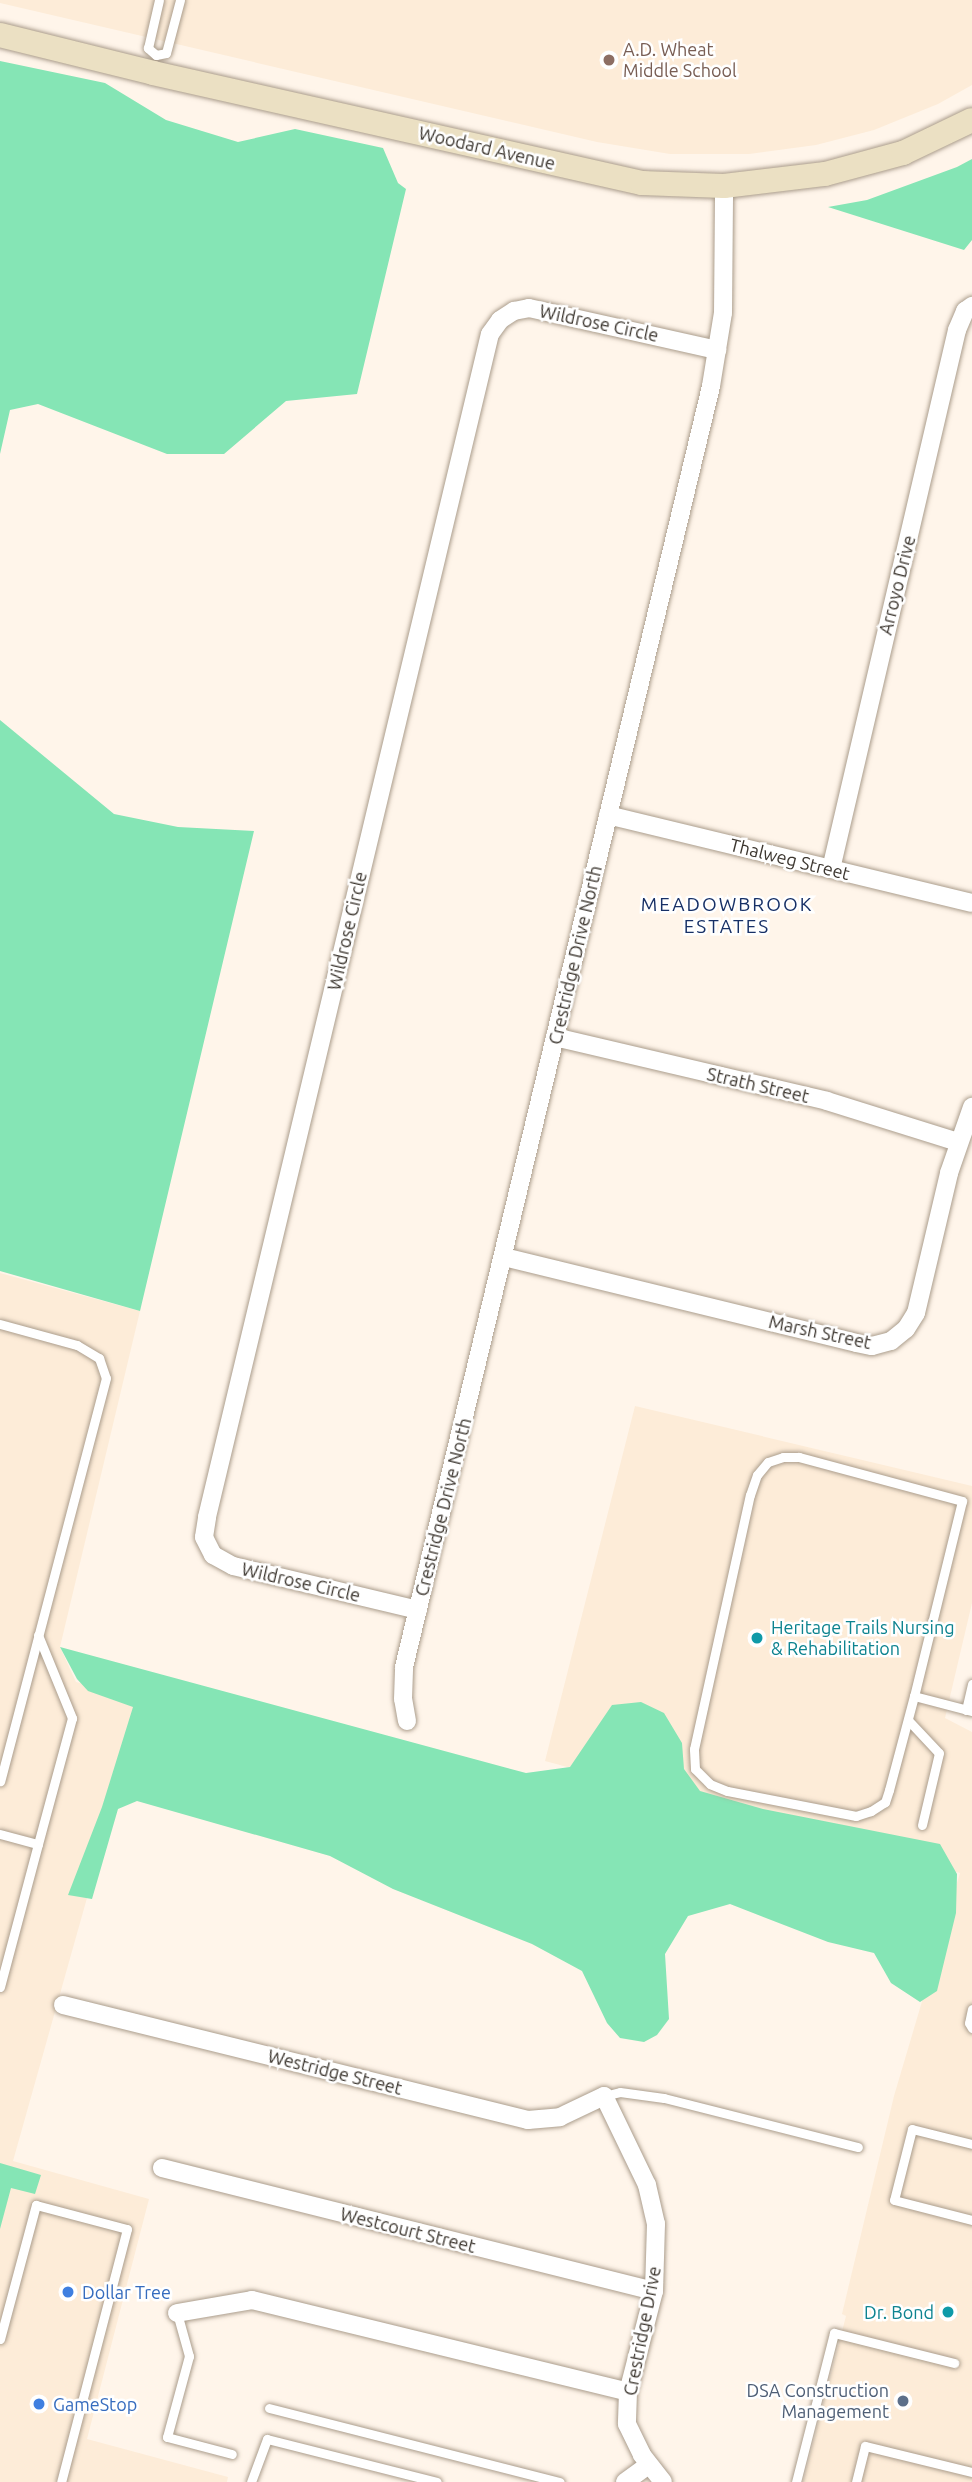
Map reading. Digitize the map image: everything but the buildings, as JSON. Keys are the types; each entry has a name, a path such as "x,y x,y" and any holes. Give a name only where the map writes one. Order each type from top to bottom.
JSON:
{"street":[{"name":"Woodard Avenue","path":"0,35 155,64 642,183 724,186 795,179 865,165 903,153 972,121"},
{"name":"Crestridge Drive North","path":"407,1721 403,1699 404,1668 711,386 723,313 724,186"},
{"name":"Arroyo Drive","path":"831,869 957,330 965,311 972,306"},
{"name":"Wildrose Circle","path":"418,1610 233,1566 213,1555 204,1537 214,1490 490,334 500,320 514,311 529,308 717,350"},
{"name":"Thalweg Street","path":"608,816 972,903"},
{"name":"Strath Street","path":"555,1037 827,1101 958,1142"},
{"name":"Marsh Street","path":"504,1257 872,1346 891,1341 906,1329 916,1313 958,1142 972,1107"},
{"name":"Westridge Street","path":"63,2005 528,2120 560,2117 604,2096"},
{"name":"Crestridge Drive","path":"604,2096 647,2185 656,2224 654,2291 628,2392 627,2424 648,2465 663,2482"},
{"name":"Westcourt Street","path":"162,2168 654,2291"},
{"path":"177,2313 252,2300 628,2392"},
{"path":"625,2482 648,2465"}],"lane":[{"path":"159,0 148,48 155,64 166,53 180,0"},
{"path":"0,1324 77,1345 99,1359 106,1378 0,1781"},
{"path":"783,1457 799,1457 967,1502 914,1696 885,1802 856,1816 727,1791 710,1784 695,1769 694,1749 750,1495 757,1475 768,1462 783,1457"},
{"path":"0,1987 72,1718 38,1635"},
{"path":"914,1696 969,1711 972,1684"},
{"path":"908,1720 939,1753 922,1825"},
{"path":"0,1834 38,1844"},
{"path":"972,2009 969,2023 972,2028"},
{"path":"604,2096 621,2092 664,2098 858,2147"},
{"path":"972,2144 912,2129 894,2200 972,2220"},
{"path":"0,2339 36,2205 127,2229 61,2482"},
{"path":"177,2313 189,2356 167,2437 232,2454"},
{"path":"796,2482 834,2333 954,2363"},
{"path":"269,2408 560,2482"},
{"path":"251,2482 267,2439 437,2482"},
{"path":"856,2482 865,2446 972,2472"}],"shaded area":[{"name":"A.D. Wheat Middle School","path":"0,0 972,0 972,85 938,104 874,130 816,145 749,154 670,154 597,142 0,3"},
{"path":"0,1273 140,1311 60,1647 76,1682 143,1699 13,2161 149,2199 87,2439 228,2477 227,2482 0,2482"},
{"path":"635,1406 972,1486 972,1603 945,1718 972,1732 972,2482 803,2482 846,2316 842,2314 894,2096 960,1873 545,1761"}],"green space":[{"path":"0,61 105,83 166,120 238,142 295,129 383,148 398,183 406,189 357,394 286,401 224,454 167,454 38,404 10,410 0,454"},
{"path":"972,159 972,240 964,250 828,207 867,200"},
{"path":"0,720 114,814 178,827 254,831 140,1311 0,1271"},
{"path":"60,1647 526,1773 570,1767 612,1705 641,1702 664,1713 682,1743 684,1769 700,1791 763,1809 940,1844 957,1874 956,1913 937,1991 920,2002 891,1983 874,1953 828,1942 730,1904 688,1916 665,1954 669,2019 657,2035 644,2042 620,2038 607,2023 582,1971 532,1944 393,1889 330,1856 137,1801 118,1809 92,1899 68,1895 102,1807 133,1707 88,1691 77,1679"},
{"path":"0,2163 41,2175 35,2194 11,2188 0,2229"}],"place":[{"name":"A.D. Wheat Middle School","path":"609,60"},
{"name":"Heritage Trails Nursing & Rehabilitation","path":"757,1638"},
{"name":"Dollar Tree","path":"68,2292"},
{"name":"Dr. Bond","path":"948,2312"},
{"name":"DSA Construction Management","path":"903,2401"},
{"name":"GameStop","path":"39,2404"}],"district":[{"name":"MEADOWBROOK ESTATES","path":"727,916"}]}
